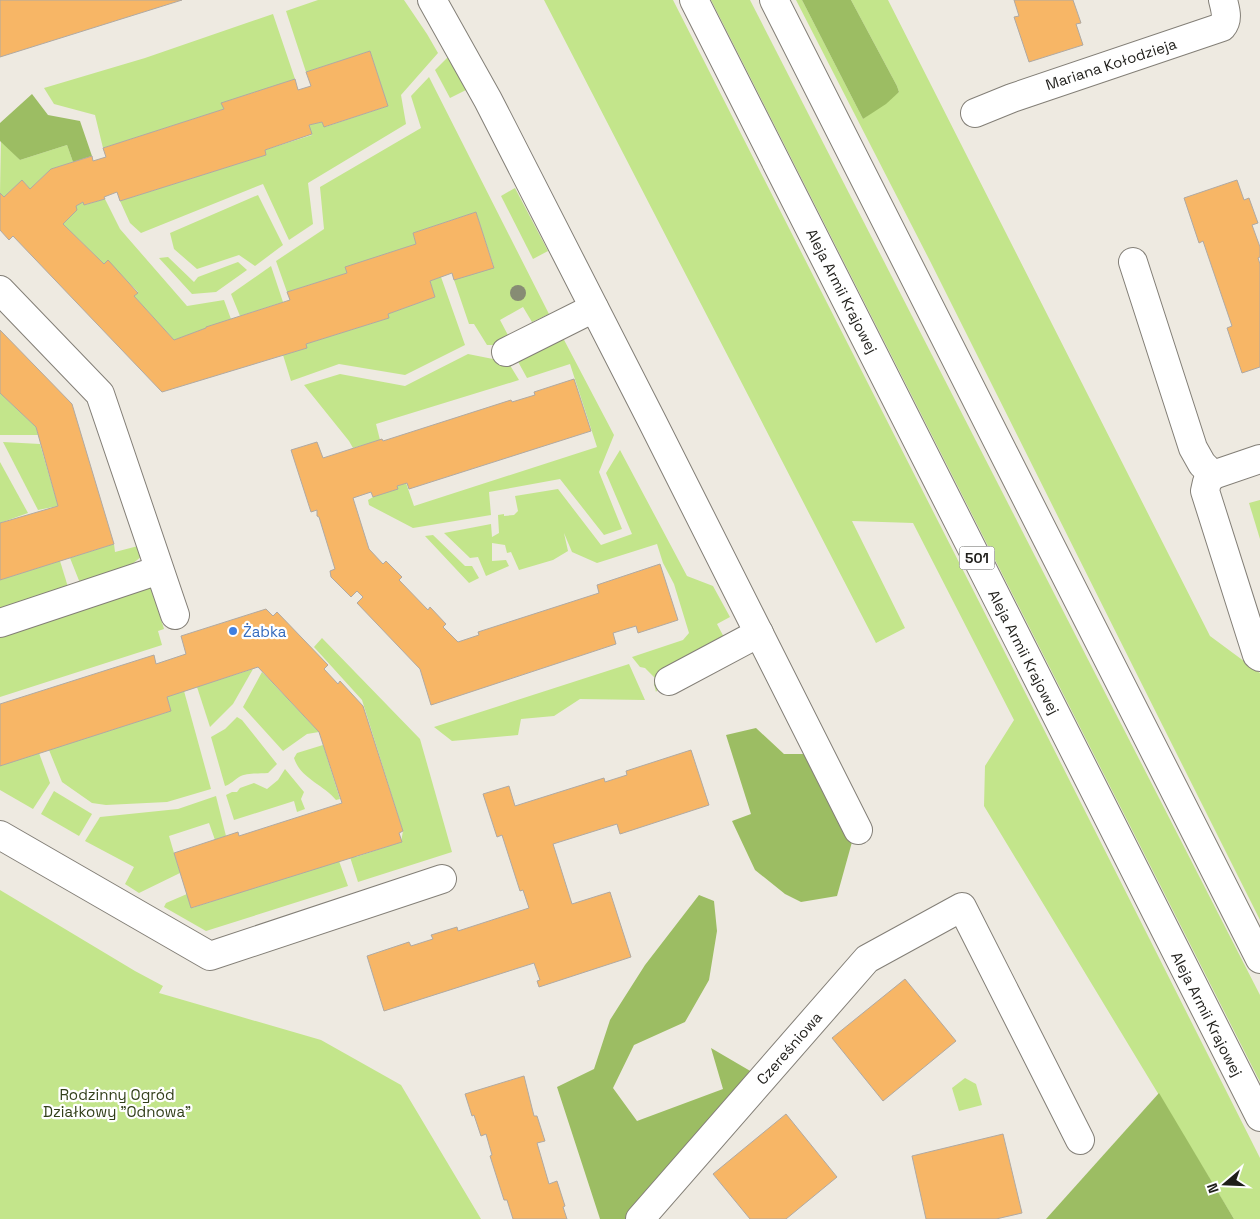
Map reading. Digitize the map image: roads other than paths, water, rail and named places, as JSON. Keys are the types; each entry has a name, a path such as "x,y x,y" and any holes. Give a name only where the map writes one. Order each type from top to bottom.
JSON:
{"main road":[{"path":"432,0 488,100 858,830"},
{"name":"Aleja Armii Krajowej","path":"694,0 1260,1117"},
{"path":"774,0 1260,959"},
{"name":"Mariana Kołodzieja","path":"975,113 1012,98 1222,27 1226,16 1223,0"},
{"path":"1133,262 1193,448 1202,464 1213,475"},
{"path":"0,290 100,394 175,616"},
{"path":"506,352 594,308"},
{"path":"1260,459 1213,475 1207,482 1204,492 1257,655 1260,657"},
{"path":"0,623 159,570"},
{"path":"669,681 759,633"},
{"path":"0,835 210,956 442,879"},
{"name":"Czereśniowa","path":"640,1219 867,958 962,907 1080,1140"}],"place":[{"name":"Żabka","path":"233,631"}],"park label":[{"name":"Rodzinny Ogród Działkowy \"Odnowa\"","path":"117,1102"}]}
